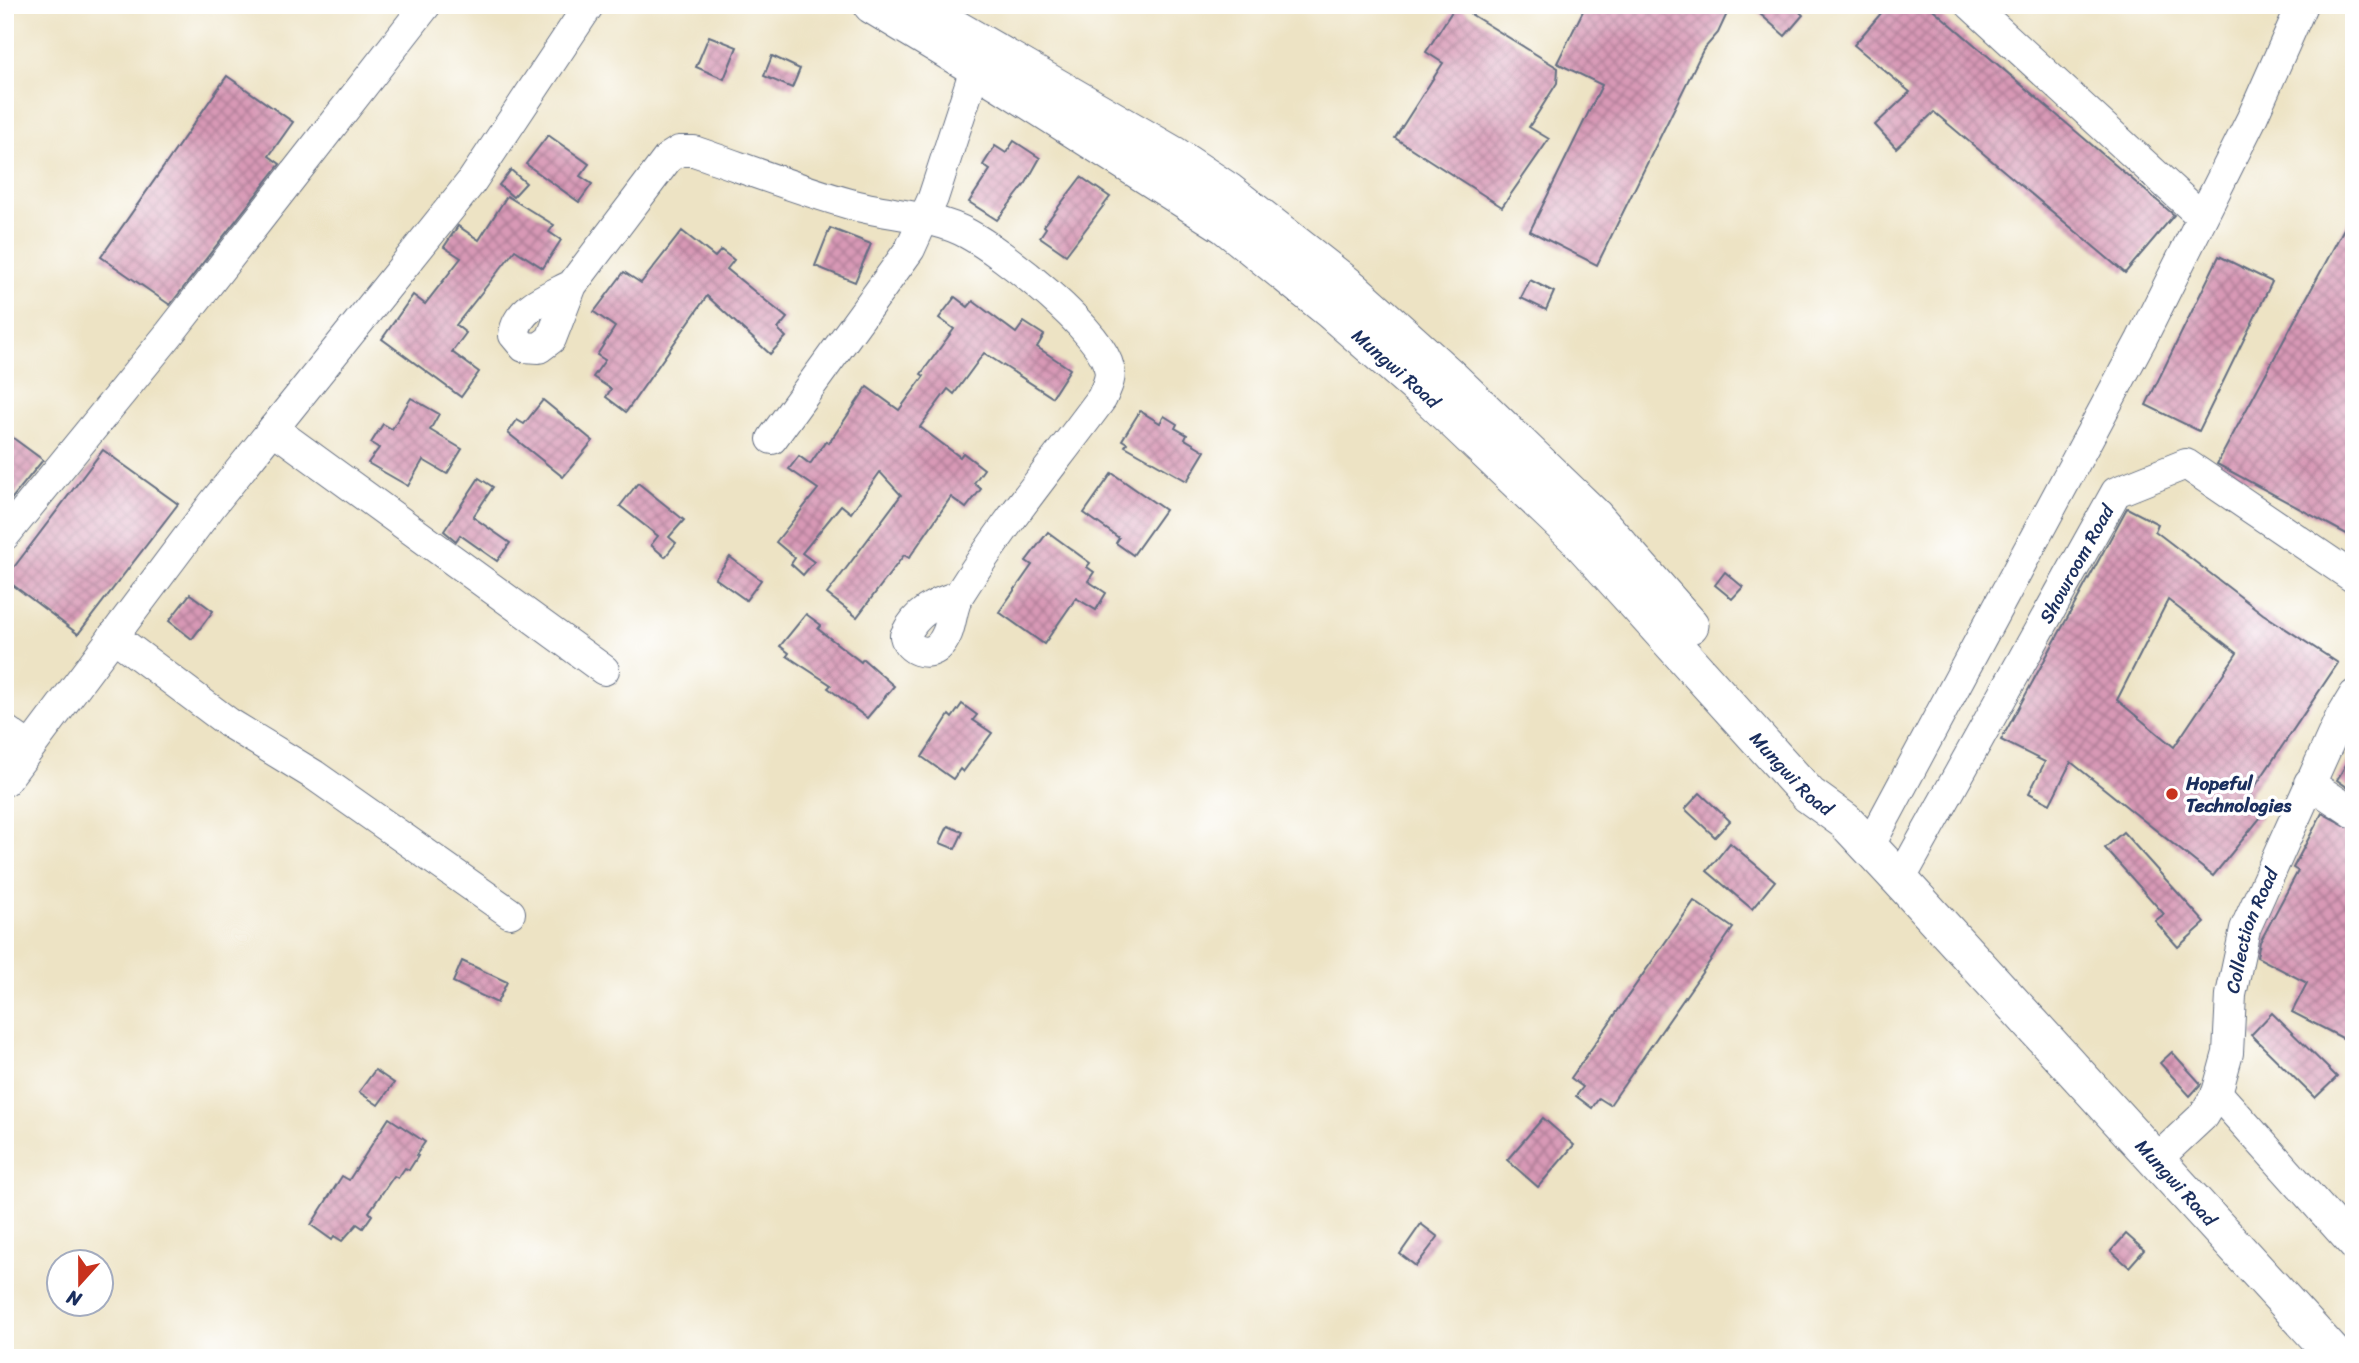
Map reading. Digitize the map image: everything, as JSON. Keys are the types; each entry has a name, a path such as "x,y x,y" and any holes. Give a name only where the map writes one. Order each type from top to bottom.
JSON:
{"main road":[{"name":"Mungwi Road","path":"872,5 1226,226 1331,310 1425,393 1577,538 1809,795 1857,834 2337,1358"},
{"name":"Mungwi Road","path":"914,5 993,48 1172,154 1229,192 1351,288 1451,378 1594,516 1825,779 1857,834"}],"street":[{"path":"5,535 170,333 426,5"},
{"path":"5,782 113,636 273,429 472,181 589,5"},
{"path":"1971,5 2202,217"},
{"path":"1857,834 2141,340 2252,118 2302,5"},
{"path":"772,439 910,249 924,221 975,69"},
{"path":"572,285 668,158 679,151 694,151 850,205 924,221 968,234 1058,301 1099,346 1109,365 1111,376 1102,398 958,596"},
{"path":"273,429 604,670"},
{"name":"Showroom Road","path":"1900,880 2116,492 2186,464 2354,578"},
{"path":"113,636 229,723 314,775 510,913"},
{"name":"Collection Road","path":"2157,1159 2203,1116 2217,1093 2228,1054 2231,995 2245,929 2309,783 2354,695"},
{"path":"5,730 29,747"},
{"path":"2309,783 2354,813"},
{"path":"2217,1093 2354,1246"}],"building":[{"path":"1456,5 1558,68 1557,83 1529,127 1549,139 1502,207 1395,138 1443,63 1426,52"},
{"path":"1586,5 1731,5 1718,33 1703,50 1597,265 1530,231 1602,85 1557,63"},
{"path":"1750,5 1792,5 1803,15 1785,36"},
{"path":"1888,5 1928,5 2174,215 2125,273 1934,112 1896,148 1875,125 1910,92 1854,45"},
{"path":"709,36 737,47 724,79 696,67"},
{"path":"772,56 800,69 792,88 764,76"},
{"path":"227,76 293,122 269,156 280,164 170,305 101,257"},
{"path":"548,135 589,164 580,176 592,184 579,202 526,164"},
{"path":"1014,141 1040,158 1026,183 997,220 969,202 990,170 983,165 995,146 1006,153"},
{"path":"511,170 526,183 513,197 499,185"},
{"path":"1081,177 1110,197 1066,255 1040,237 1046,228 1044,226"},
{"path":"507,196 554,225 549,232 561,240 543,268 515,250 456,325 466,333 452,352 479,372 461,397 382,339 413,295 425,304 461,258 444,247 458,226 479,240"},
{"path":"2354,210 2354,538 2217,464"},
{"path":"830,228 871,244 855,282 815,266"},
{"path":"682,231 715,257 721,250 734,260 727,269 787,318 778,329 786,337 770,354 707,296 626,412 606,397 611,389 593,377 605,360 597,355 615,327 594,312 624,272 641,283"},
{"path":"2219,256 2272,282 2199,431 2146,405"},
{"path":"1530,280 1554,292 1546,310 1521,298"},
{"path":"955,297 968,307 973,301 1016,333 1024,322 1044,335 1037,347 1070,369 1052,397 984,353 954,394 948,389 920,427 960,457 963,453 984,469 974,483 981,489 966,508 951,497 909,558 904,555 857,617 827,594 901,495 880,472 851,513 841,505 802,553 814,562 803,575 791,564 795,558 776,542 818,489 789,469 799,456 810,464 826,441 829,443 867,387 899,410 954,329 939,318"},
{"path":"411,398 439,414 430,430 462,449 447,474 423,460 408,486 368,463 379,448 371,443 383,424 392,429"},
{"path":"543,400 593,441 563,477 508,433 517,420 524,424"},
{"path":"1140,411 1160,423 1164,416 1177,424 1175,428 1187,435 1185,439 1205,451 1187,481 1125,446 1127,443 1122,440"},
{"path":"5,432 43,460 5,507"},
{"path":"103,450 178,504 78,634 5,579"},
{"path":"1112,473 1165,510 1133,555 1116,543 1119,538 1084,513"},
{"path":"479,478 493,487 473,517 510,543 497,561 460,535 456,541 444,531"},
{"path":"638,483 684,520 669,537 676,543 665,557 651,545 658,536 620,506"},
{"path":"2127,508 2158,524 2155,531 2263,614 2338,663 2244,803 2261,817 2213,876 2071,762 2050,804 2029,793 2045,762 2001,740","holes":["2168,600 2237,653 2174,747 2117,700"]},
{"path":"1048,532 1090,563 1087,567 1094,572 1088,581 1106,593 1096,610 1076,598 1044,644 999,612 1032,565 1026,561"},
{"path":"730,557 761,580 746,600 715,578"},
{"path":"1725,572 1743,587 1732,599 1715,585"},
{"path":"190,594 213,611 192,639 169,621"},
{"path":"806,614 821,625 818,629 861,662 863,659 894,686 867,718 828,688 831,685 787,656 789,653 780,646"},
{"path":"962,704 977,715 973,720 992,733 963,772 960,769 953,779 922,757 949,715 952,718"},
{"path":"2354,751 2354,792 2337,780"},
{"path":"1700,793 1730,821 1715,837 1685,809"},
{"path":"2322,813 2354,830 2354,1044 2292,1012 2307,983 2257,957 2260,942 2298,871 2293,868"},
{"path":"948,826 963,832 955,849 940,843"},
{"path":"2123,832 2205,923 2178,947 2155,921 2164,914 2105,848"},
{"path":"1730,843 1775,881 1752,909 1707,871"},
{"path":"1694,901 1733,928 1610,1105 1599,1098 1592,1108 1576,1096 1583,1087 1571,1078"},
{"path":"462,961 507,982 497,1003 453,982"},
{"path":"2272,1013 2337,1077 2315,1098 2251,1035"},
{"path":"2172,1052 2201,1084 2190,1096 2160,1063"},
{"path":"375,1070 394,1083 378,1105 359,1092"},
{"path":"389,1118 425,1142 409,1170 405,1168 398,1178 394,1176 369,1212 372,1215 363,1228 357,1224 342,1241 334,1236 332,1240 311,1225 342,1176 349,1180"},
{"path":"1543,1118 1574,1145 1538,1187 1507,1160"},
{"path":"1421,1224 1438,1237 1416,1266 1400,1254"},
{"path":"2126,1234 2144,1250 2129,1267 2111,1251"}],"place":[{"name":"Hopeful Technologies","path":"2172,794"}]}
